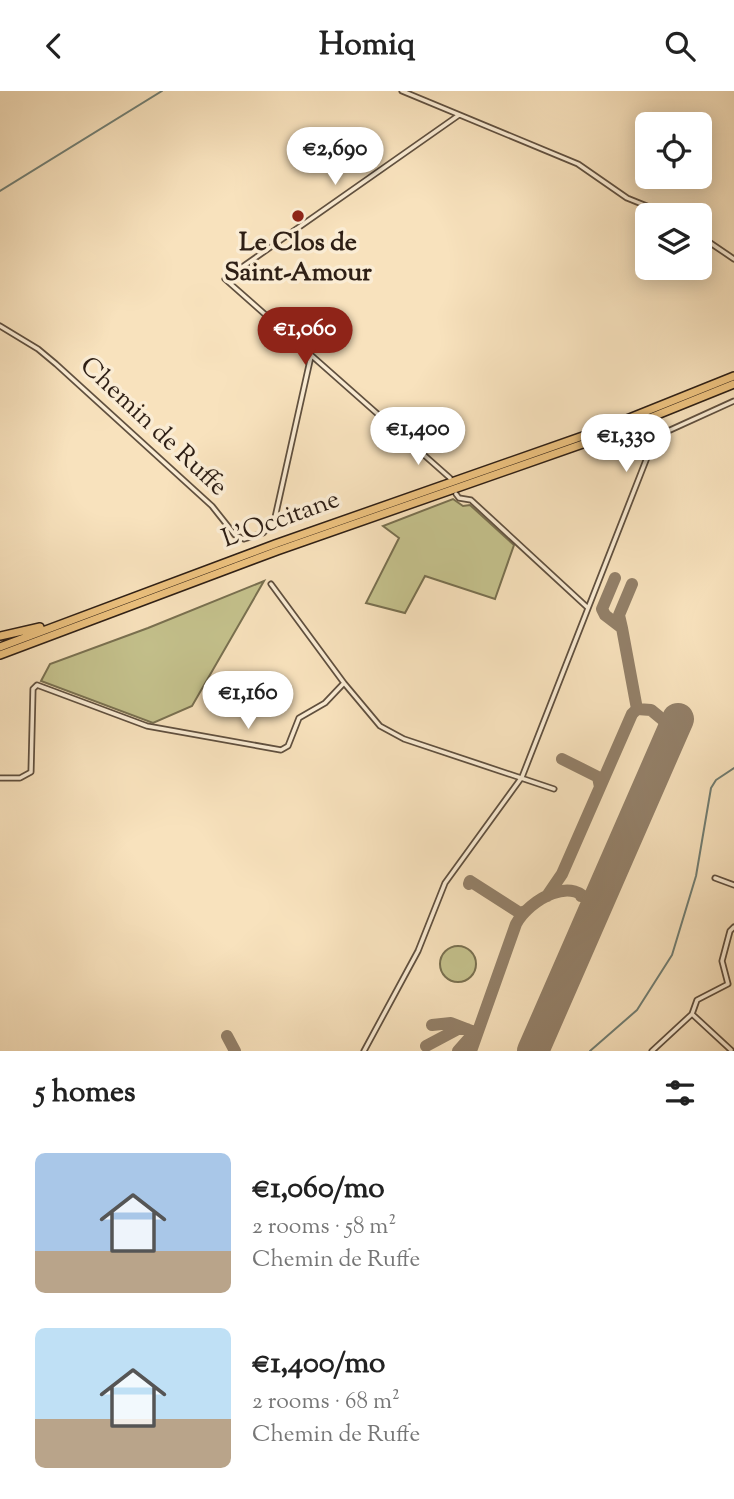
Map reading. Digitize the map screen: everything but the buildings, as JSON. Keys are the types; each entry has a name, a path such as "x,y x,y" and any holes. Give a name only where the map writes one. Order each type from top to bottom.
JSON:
{"highway":[{"name":"L'Occitane","path":"0,647 597,431 734,376"},
{"name":"L'Occitane","path":"0,655 290,547 600,438 734,384"},
{"path":"0,635 12,635 110,605"},
{"path":"0,660 97,618"}],"street":[{"path":"402,91 578,164 626,198 639,203"},
{"path":"450,478 225,279 459,115"},
{"path":"712,244 734,259"},
{"name":"Chemin de Ruffe","path":"0,326 38,349 56,364 212,506 235,535 244,539 263,533 274,522 311,356"},
{"path":"364,1051 418,951 445,883 522,777 650,450 668,431 734,401"},
{"path":"456,494 459,498 471,500 588,608"},
{"path":"271,584 344,683 380,726 404,739 554,789"},
{"path":"0,778 20,778 31,772 33,689 37,685 147,726 281,750 288,746 299,718 324,703 344,683"},
{"path":"715,878 734,885"},
{"path":"652,1051 692,1014 696,1000 728,984 722,961 730,931 734,927"},
{"path":"692,1014 731,1050 734,1044"}],"shaded area":[{"path":"453,499 463,506 470,505 514,545 495,599 425,576 405,613 366,603 399,538 383,526"},
{"path":"264,581 192,706 153,723 41,681 50,664"},
{"path":"458,946 471,951 476,964 471,977 458,982 445,977 440,964 445,951"}],"waterway":[{"path":"0,191 162,91"},
{"path":"590,1051 637,1010 672,955 696,876 711,788 716,780 734,768"}],"taxiway":[{"path":"615,578 602,609 605,615 622,628 637,709"},
{"path":"622,628 619,615 632,584"},
{"path":"547,896 562,874 632,714 637,709 651,710 668,724 669,735 663,752"},
{"path":"562,759 598,777 600,787"},
{"path":"469,884 470,881 520,913 526,911"},
{"path":"581,896 593,897 604,887"},
{"path":"471,1051 516,924 522,915 552,893 575,892 584,897 592,907 584,934"},
{"path":"432,1025 451,1023 477,1033"},
{"path":"426,1046 458,1029 467,1029"},
{"path":"458,1051 473,1034"},
{"path":"227,1036 235,1051"}],"runway":[{"path":"533,1051 678,719"}],"place":[{"name":"Le Clos de Saint-Amour","path":"298,216"}]}
